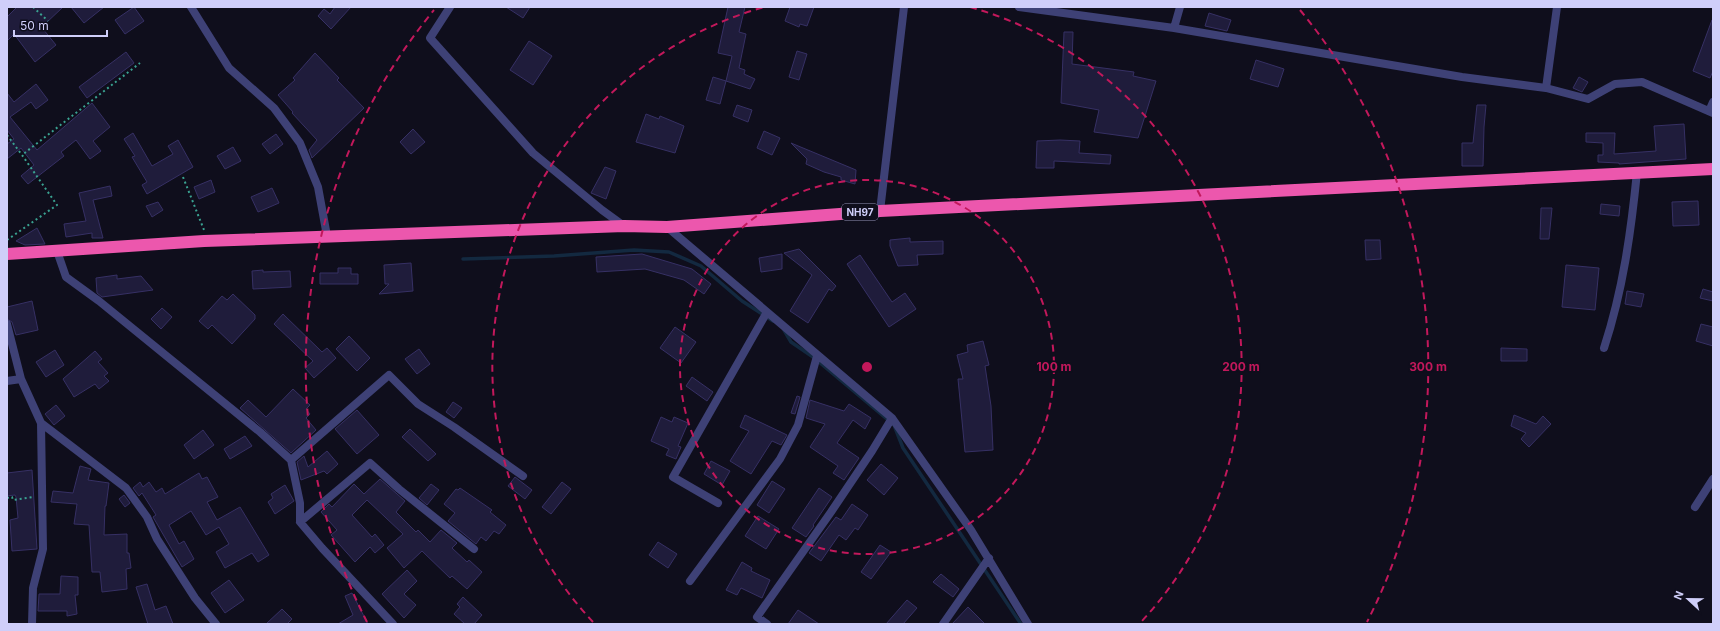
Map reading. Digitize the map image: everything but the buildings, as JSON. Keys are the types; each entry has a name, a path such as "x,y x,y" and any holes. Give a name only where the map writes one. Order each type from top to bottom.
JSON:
{"highway":[{"name":"NH97","path":"7,254 204,241 624,226 667,227 880,210 1713,169"}],"street":[{"path":"191,7 229,68 274,108 300,143 318,187 327,236"},
{"path":"450,7 430,38 533,153 602,210 624,226"},
{"path":"880,210 904,7"},
{"path":"1019,7 1058,9 1454,75 1546,88 1588,99 1615,84 1642,82 1711,112 1713,102"},
{"path":"1174,28 1180,7"},
{"path":"1546,88 1557,7"},
{"path":"1604,348 1616,310 1630,241 1638,172"},
{"path":"667,227 892,418 971,530 1028,624"},
{"path":"57,251 66,277 98,301 260,432 291,460 300,503 300,522 322,548 393,624"},
{"path":"718,503 673,477 767,312"},
{"path":"7,324 21,379 41,423 43,549 33,588 32,624"},
{"path":"690,581 780,459 798,425 818,356"},
{"path":"291,460 389,375 418,404 454,427 523,476"},
{"path":"7,381 21,379"},
{"path":"767,624 757,617 831,512 892,418"},
{"path":"41,423 126,488 147,517 156,539 195,598 216,624"},
{"path":"300,522 370,463 399,489 474,549"},
{"path":"1695,507 1713,479"},
{"path":"943,624 989,558"}],"path":[{"path":"33,7 48,21"},
{"path":"22,155 140,63"},
{"path":"7,135 57,205 7,240"},
{"path":"183,177 204,227 204,241"},
{"path":"7,498 12,497 13,500 42,496"}],"waterway":[{"path":"463,259 554,256 634,250 669,252 701,266 742,301 773,321"},
{"path":"784,330 791,342 813,357 894,425 903,448 1021,624"}]}
